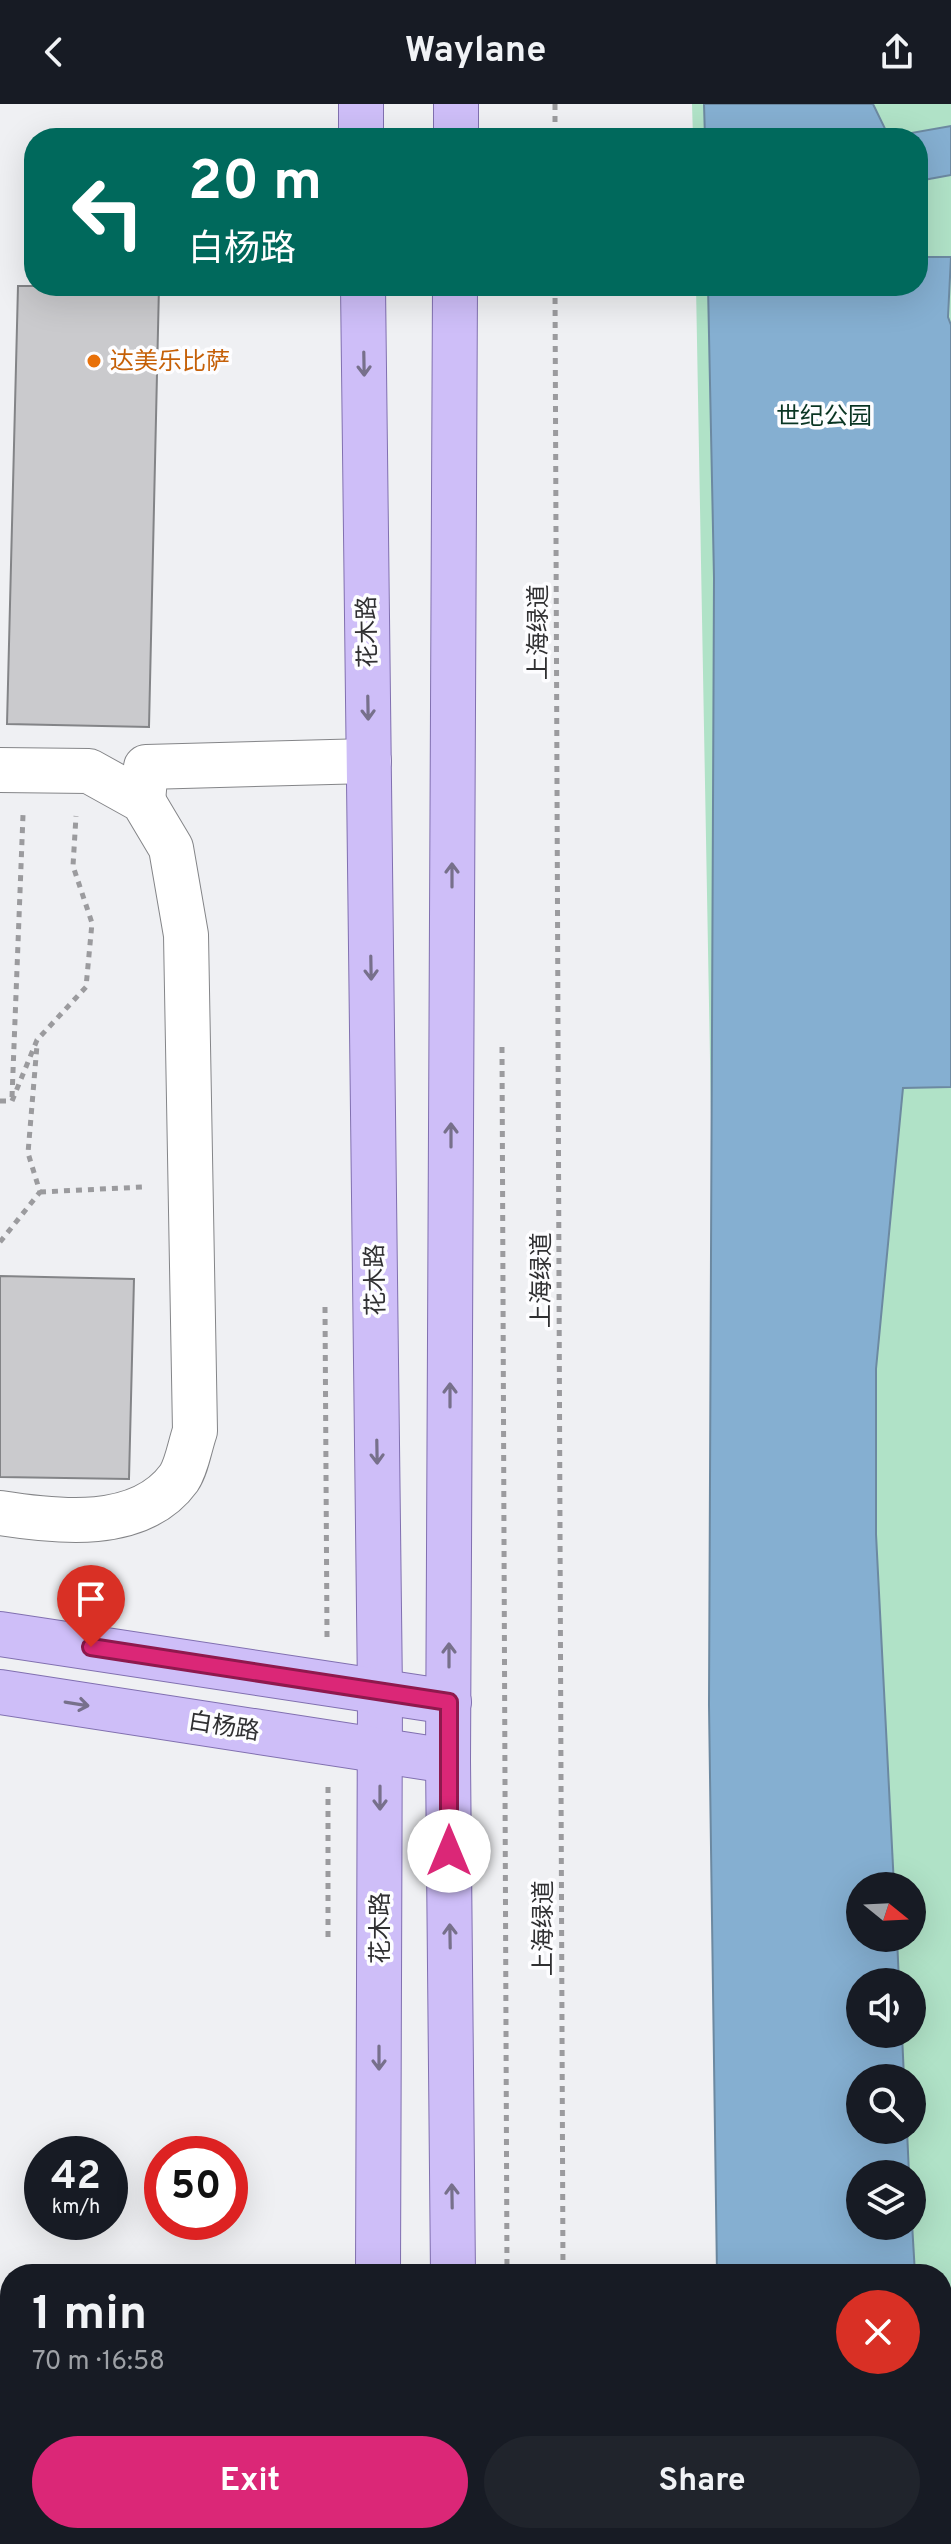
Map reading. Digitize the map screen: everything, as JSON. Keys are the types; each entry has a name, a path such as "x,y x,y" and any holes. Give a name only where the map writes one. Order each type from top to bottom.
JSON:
{"main road":[{"path":"361,104 361,128"},
{"path":"456,104 456,128"},
{"name":"花木路","path":"363,296 380,1692 378,2264"},
{"path":"453,2264 448,1761 455,296"},
{"path":"0,1634 449,1702"},
{"name":"白杨路","path":"0,1692 448,1761"}],"lane":[{"path":"143,801 146,767 369,761"},
{"path":"0,1513 41,1519 109,1517 147,1507 180,1477 195,1431 186,935 171,848 143,801 89,771 12,770"}],"path":[{"path":"555,104 555,128"},
{"name":"上海绿道","path":"555,296 563,2264"},
{"path":"12,770 12,1101"},
{"path":"12,1101 37,1040 86,987 92,923 73,866 80,771"},
{"path":"37,1040 28,1153 40,1192"},
{"path":"502,1046 507,2264"},
{"path":"0,1101 12,1101"},
{"path":"0,1242 40,1192 191,1185"}],"green space":[{"name":"世纪公园","path":"692,104 951,104 951,2264 732,2264 696,296 928,296 928,128 693,128"}],"water":[{"path":"704,104 873,104 885,128 705,128"},
{"path":"951,126 951,175 928,179 928,130"},
{"name":"世纪公园","path":"928,257 951,257 948,317 951,325 951,1087 903,1088 876,1369 876,1534 893,1872 846,1872 846,1952 898,1952 898,1968 846,1968 846,2048 903,2048 903,2064 846,2064 846,2144 908,2144 908,2160 846,2160 846,2240 913,2240 914,2264 717,2264 709,1705 714,578 708,296 928,296"}],"building":[{"path":"18,286 24,286 24,296 159,296 149,727 7,724"},
{"path":"0,1276 134,1279 129,1479 0,1477"}],"place":[{"name":"达美乐比萨","path":"94,361"}],"route":[{"path":"91,1647 449,1702 449,1851"}]}
